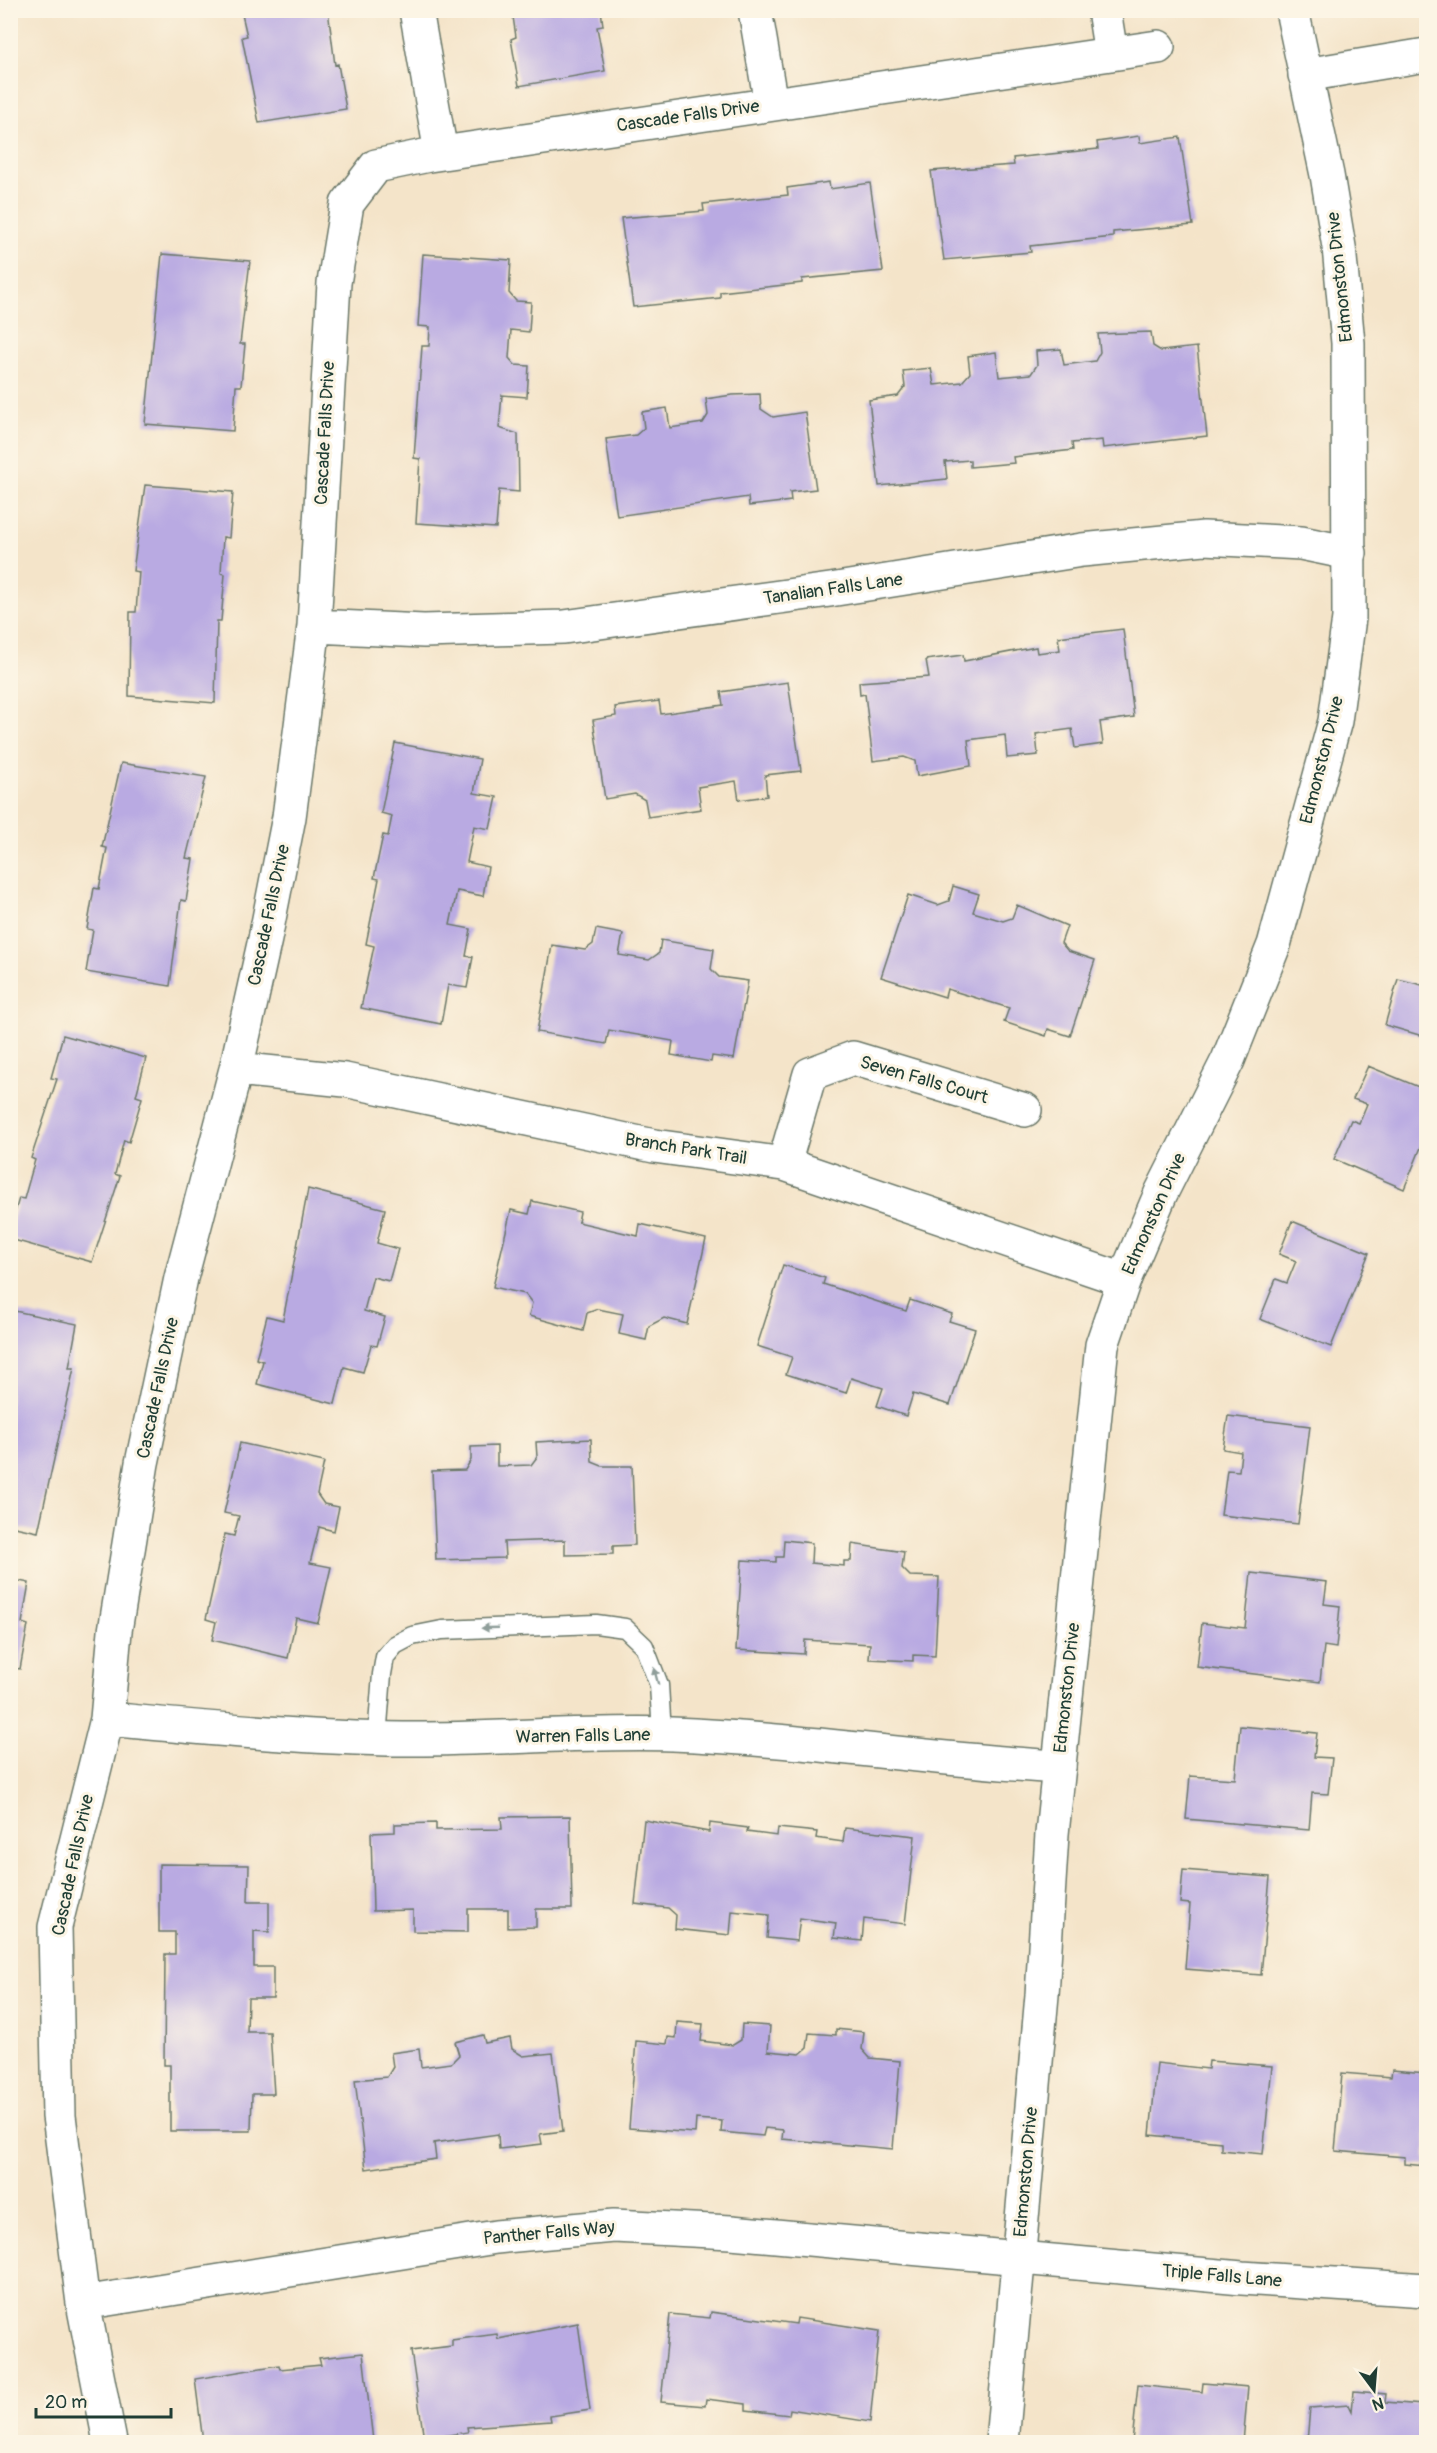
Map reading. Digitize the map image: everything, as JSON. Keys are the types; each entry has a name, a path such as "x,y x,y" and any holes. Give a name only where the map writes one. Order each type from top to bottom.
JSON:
{"street":[{"path":"416,10 441,153"},
{"path":"755,10 771,104"},
{"path":"1104,10 1111,54"},
{"name":"Edmonston Drive","path":"1002,2442 1059,1767 1102,1345 1124,1280 1161,1193 1228,1060 1274,945 1335,721 1349,618 1348,343 1339,247 1327,175 1292,10"},
{"name":"Cascade Falls Drive","path":"110,2442 83,2302 59,2116 55,1928 107,1719 115,1631 142,1463 181,1278 236,1069 266,939 289,817 314,627 334,283 347,204 376,166 441,153 1158,46"},
{"path":"1305,75 1426,55"},
{"name":"Tanalian Falls Lane","path":"314,627 424,631 564,627 830,590 1082,550 1204,538 1301,543 1350,553"},
{"name":"Seven Falls Court","path":"784,1164 810,1074 853,1058 1025,1110"},
{"name":"Branch Park Trail","path":"236,1069 345,1080 654,1146 784,1164 1124,1280"},
{"name":"Warren Falls Lane","path":"107,1719 218,1729 402,1739 662,1734 828,1745 992,1764 1059,1767"},
{"name":"Panther Falls Way","path":"83,2302 496,2237 614,2226 731,2232 1018,2258"},
{"name":"Triple Falls Lane","path":"1018,2258 1242,2278 1426,2290"}],"lane":[{"path":"377,1738 385,1657 395,1645 412,1636 442,1630 596,1624 625,1628 644,1646 659,1685 662,1734"}],"building":[{"path":"241,10 328,10 335,65 338,64 346,109 259,123 242,37 247,36"},
{"path":"512,10 601,10 603,26 597,27 605,71 519,86 511,39 516,37"},
{"path":"927,10 977,10 977,12 929,19"},
{"path":"1139,136 1140,143 1180,137 1193,225 1113,232 1113,237 1030,246 1031,252 944,260 931,171 1014,165 1013,158 1098,149 1097,142"},
{"path":"829,182 830,189 870,183 883,271 802,279 802,283 720,292 720,298 633,307 621,218 704,211 703,204 788,195 787,188"},
{"path":"162,254 250,261 240,344 245,344 241,386 236,386 233,431 145,424"},
{"path":"423,254 511,260 509,293 516,301 531,302 529,332 511,330 509,358 515,365 529,366 527,397 502,395 499,428 518,434 519,492 499,490 496,528 416,523 420,459 414,458 422,346 429,346 430,327 418,326"},
{"path":"1151,332 1153,346 1161,351 1197,347 1207,436 1103,448 1102,440 1072,443 1073,450 1013,457 1014,463 970,467 970,460 945,462 947,479 879,486 869,400 898,396 905,387 903,371 931,368 934,385 962,382 970,373 968,356 996,352 999,377 1031,374 1037,365 1036,351 1061,349 1064,365 1095,361 1100,352 1098,334"},
{"path":"760,394 761,409 773,417 805,412 816,489 790,492 791,501 749,506 748,497 617,516 606,439 636,435 644,428 642,412 667,408 670,428 703,423 708,415 706,399"},
{"path":"145,485 233,492 229,538 223,537 221,573 225,574 221,621 217,621 215,703 129,696 130,612 136,612 139,572 133,571"},
{"path":"1123,629 1134,717 1100,722 1103,744 1075,748 1072,729 1036,734 1038,755 1007,758 1005,735 968,740 971,766 917,776 915,761 904,757 873,761 865,694 860,695 859,682 929,677 926,660 963,655 964,661 1036,647 1037,653 1060,650 1058,637"},
{"path":"788,682 801,771 765,775 767,796 739,800 736,781 698,787 701,809 648,817 645,800 635,794 605,799 593,720 616,716 615,707 659,701 661,714 723,705 721,692"},
{"path":"395,743 480,759 474,793 497,797 490,829 474,826 467,862 488,867 483,896 457,891 450,925 471,929 466,956 473,957 467,988 448,985 441,1024 361,1008 374,946 366,944 379,879 374,878 383,835 388,836 392,816 381,813"},
{"path":"121,763 206,777 186,858 193,859 186,901 181,900 170,986 86,972 93,930 87,929 94,888 99,889 107,848 102,847"},
{"path":"953,886 979,894 973,912 1003,921 1012,918 1017,905 1067,926 1061,943 1068,951 1095,960 1070,1036 1048,1029 1046,1036 1004,1022 1009,1008 947,989 945,997 881,977 908,895 938,905 949,901"},
{"path":"596,929 623,934 619,955 649,960 659,953 661,940 714,949 711,969 719,977 748,981 734,1059 712,1056 711,1062 671,1055 673,1041 609,1030 606,1044 537,1032 552,945 585,950 593,944"},
{"path":"1398,979 1426,986 1426,1037 1385,1025"},
{"path":"63,1035 146,1058 136,1096 142,1098 129,1142 124,1140 115,1174 120,1176 92,1262 10,1239 10,1229 19,1198 24,1199 35,1160 31,1158 57,1079 51,1078"},
{"path":"1368,1066 1426,1090 1426,1135 1404,1189 1334,1159 1351,1120 1359,1123 1367,1104 1353,1099"},
{"path":"308,1189 385,1209 377,1243 398,1249 389,1281 373,1277 364,1311 385,1317 377,1346 371,1345 363,1372 344,1367 335,1404 257,1384 263,1361 256,1359 267,1316 283,1320"},
{"path":"532,1201 580,1212 578,1222 638,1236 640,1224 706,1239 687,1324 664,1318 649,1326 646,1340 619,1334 623,1314 598,1309 587,1313 583,1331 529,1316 532,1303 525,1294 493,1287 511,1210 529,1214"},
{"path":"1292,1221 1369,1253 1331,1347 1260,1319 1276,1279 1287,1283 1296,1261 1279,1254"},
{"path":"783,1265 825,1278 823,1284 906,1311 910,1300 952,1314 949,1321 975,1329 950,1405 913,1394 906,1416 877,1406 883,1388 851,1378 846,1393 786,1374 792,1357 757,1346"},
{"path":"10,1310 77,1324 69,1368 74,1368 38,1532 10,1526"},
{"path":"1228,1416 1310,1426 1298,1524 1221,1515 1227,1470 1239,1471 1241,1452 1223,1449"},
{"path":"591,1439 592,1462 602,1466 632,1466 635,1545 613,1546 613,1554 565,1555 565,1540 504,1542 505,1558 436,1560 432,1471 465,1470 471,1460 471,1447 497,1446 497,1466 531,1465 537,1457 536,1442"},
{"path":"240,1443 324,1462 317,1494 324,1504 339,1507 334,1531 319,1527 310,1563 331,1567 318,1623 296,1618 288,1658 212,1640 216,1622 206,1619 225,1534 234,1536 239,1516 224,1513"},
{"path":"784,1540 812,1543 811,1563 844,1566 844,1561 851,1561 852,1544 904,1552 902,1568 910,1576 939,1577 935,1656 913,1655 913,1661 869,1659 870,1644 805,1640 804,1654 736,1650 742,1560 776,1562 776,1557 783,1557"},
{"path":"1251,1573 1327,1582 1324,1604 1340,1606 1336,1648 1324,1646 1320,1682 1197,1667 1202,1623 1245,1628"},
{"path":"10,1579 29,1583 22,1623 28,1625 20,1669 14,1668 12,1679"},
{"path":"1240,1726 1317,1733 1314,1757 1332,1758 1328,1794 1312,1793 1309,1830 1186,1819 1190,1776 1235,1779"},
{"path":"570,1816 572,1909 536,1909 536,1927 508,1928 508,1909 468,1909 468,1932 413,1931 413,1910 373,1911 371,1833 395,1832 395,1824 436,1823 436,1830 502,1829 501,1817"},
{"path":"644,1820 709,1832 710,1823 748,1828 747,1832 777,1836 778,1828 817,1832 816,1838 843,1842 845,1828 915,1836 905,1924 864,1919 862,1941 834,1938 836,1923 800,1918 797,1941 767,1938 769,1915 732,1911 730,1935 675,1929 676,1915 668,1908 635,1904"},
{"path":"159,1864 249,1865 248,1902 269,1902 269,1932 254,1931 254,1967 273,1967 273,1998 248,1998 247,2032 270,2032 274,2094 252,2094 251,2131 170,2131 170,2065 164,2065 165,1954 175,1954 175,1932 159,1932"},
{"path":"1183,1870 1270,1877 1261,1975 1185,1969 1190,1904 1180,1903"},
{"path":"677,2022 703,2024 701,2041 733,2045 741,2040 742,2024 770,2026 768,2051 800,2054 807,2048 809,2033 836,2035 836,2029 864,2032 862,2049 870,2058 900,2061 893,2149 782,2139 783,2130 765,2128 763,2136 721,2132 722,2121 696,2119 695,2133 629,2128 636,2041 667,2044 668,2037 676,2038"},
{"path":"483,2035 485,2043 510,2038 512,2049 523,2056 553,2053 563,2131 540,2134 542,2144 499,2149 498,2134 434,2143 436,2159 366,2169 355,2080 387,2077 393,2067 391,2053 419,2049 421,2067 451,2063 459,2055 455,2042"},
{"path":"1209,2061 1272,2066 1263,2154 1221,2150 1221,2142 1150,2135 1157,2063 1208,2069"},
{"path":"1392,2070 1426,2073 1426,2166 1405,2164 1405,2157 1335,2151 1342,2073 1391,2077"},
{"path":"711,2312 796,2324 797,2318 879,2331 870,2422 790,2409 789,2415 746,2410 746,2404 706,2399 705,2406 661,2402 670,2314 710,2318"},
{"path":"578,2323 590,2410 550,2416 551,2421 467,2427 468,2432 424,2439 411,2351 452,2346 452,2340 497,2334 498,2339"},
{"path":"363,2353 373,2441 203,2442 195,2379 279,2365 280,2369 321,2365 319,2358"},
{"path":"1203,2383 1248,2387 1243,2442 1132,2442 1138,2385 1202,2392"},
{"path":"1354,2391 1386,2394 1385,2402 1423,2405 1420,2442 1307,2442 1310,2408 1349,2405 1352,2411"}]}
